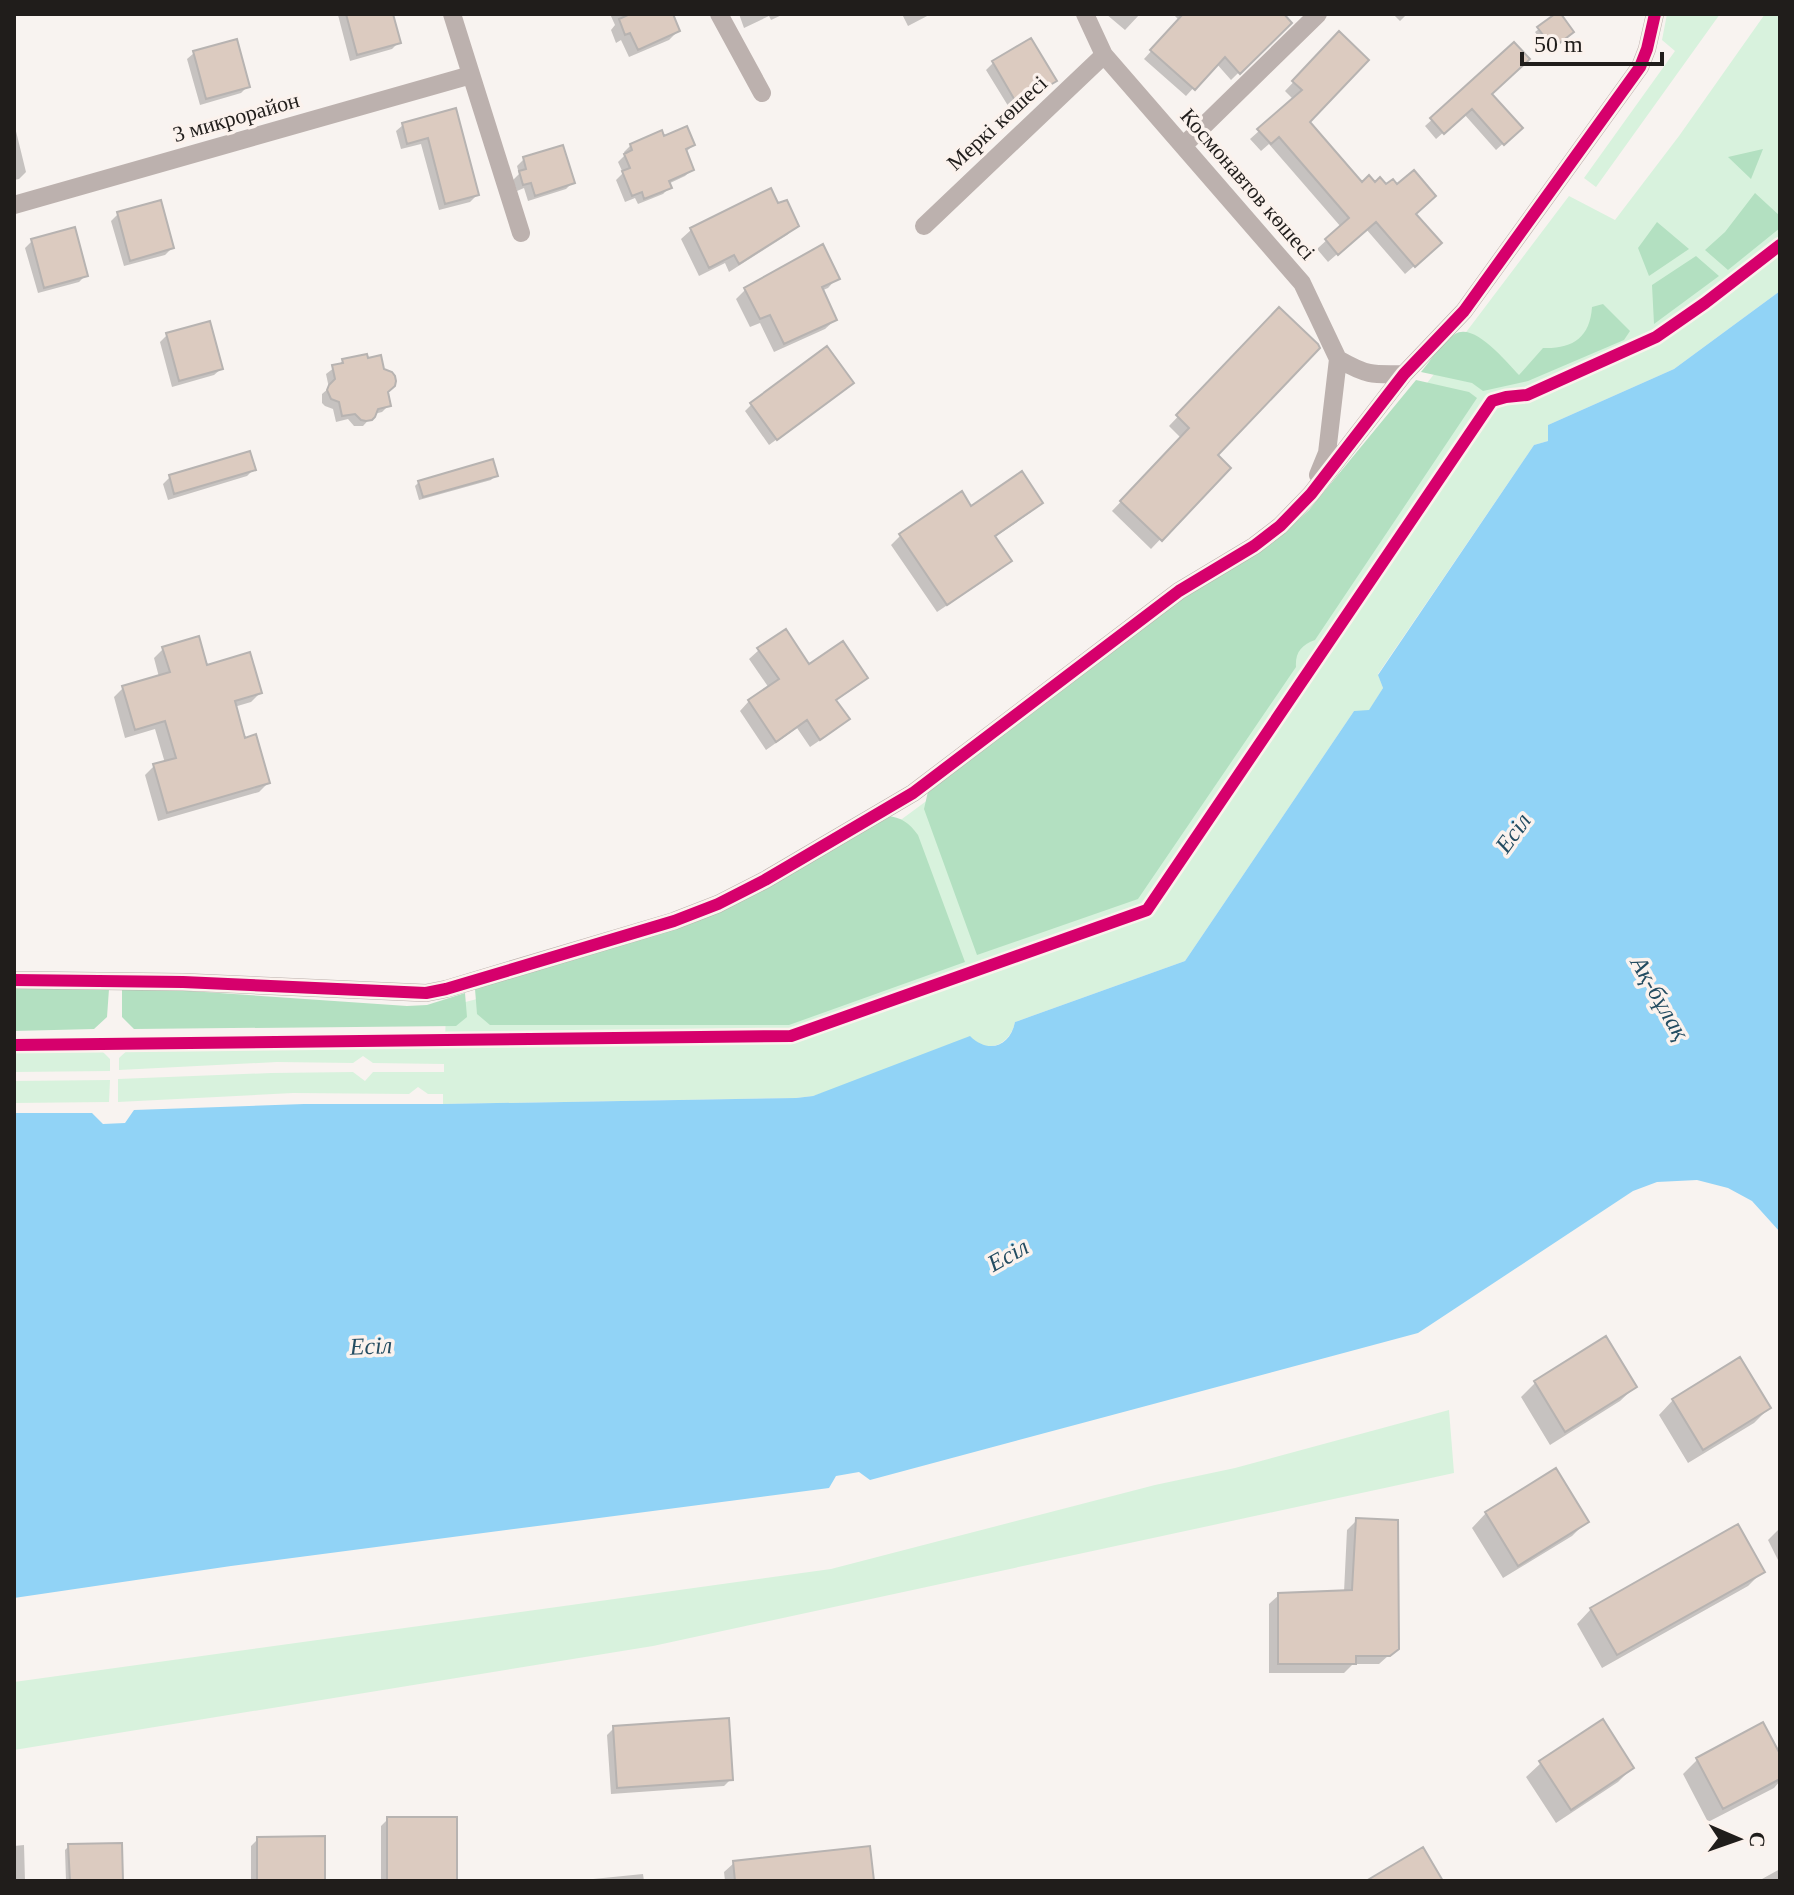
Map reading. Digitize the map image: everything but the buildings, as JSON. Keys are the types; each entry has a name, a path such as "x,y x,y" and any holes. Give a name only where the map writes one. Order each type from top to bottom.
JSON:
{"street":[{"path":"452,14 521,233"},
{"path":"719,14 762,93"},
{"name":"Космонавтов көшесі","path":"1085,14 1104,55 1302,283 1338,359"},
{"path":"1183,146 1318,14"},
{"path":"14,980 116,980 426,993 446,989 674,921 718,904 913,793 1179,591 1254,546 1280,526 1311,494 1404,374 1464,311 1640,67 1655,14"},
{"name":"Меркі көшесі","path":"924,226 1104,55"},
{"name":"3 микрорайон","path":"14,205 471,75"},
{"path":"1311,494 1327,453 1338,359 1361,372 1404,374"}],"green space":[{"path":"1667,14 1720,14 1596,187 1584,178 1675,51 1662,40"},
{"path":"1765,14 1780,14 1780,291 1674,369 1548,425 1548,441 1534,445 1378,674 1383,688 1369,711 1354,711 1185,961 1015,1022 1010,1035 996,1045 976,1043 813,1096 443,1104 443,1094 428,1094 418,1087 409,1094 293,1093 118,1102 118,1079 353,1072 365,1081 373,1072 444,1072 444,1064 373,1063 363,1056 353,1063 277,1062 119,1070 119,1058 131,1047 445,1043 446,1007 585,971 868,844 1342,491 1569,196 1615,220"},
{"path":"1763,149 1751,179 1728,157"},
{"path":"1755,193 1780,216 1780,228 1728,270 1705,250 1725,232"},
{"path":"1657,222 1689,249 1649,276 1638,248"},
{"path":"1696,256 1719,276 1654,324 1652,285"},
{"path":"1603,304 1630,331 1624,340 1528,381 1483,391 1472,383 1421,372 1446,342 1463,332 1481,339 1519,375 1543,348 1563,346 1578,340 1588,327 1592,307"},
{"path":"1416,380 1469,392 1477,398 1315,640 1300,650 1296,667 1138,899 977,955 924,809 929,787 1170,607 1283,534 1309,510"},
{"path":"886,816 905,821 918,835 965,962 789,1025 490,1025 477,1014 475,989 698,921"},
{"path":"122,988 407,1006 427,1005 465,993 467,1017 456,1026 134,1029 122,1017"},
{"path":"14,989 109,989 107,1017 94,1029 14,1031"},
{"path":"100,1049 110,1059 110,1071 14,1072 14,1051"},
{"path":"110,1080 109,1102 14,1103 14,1081"},
{"path":"1449,1410 1454,1473 653,1646 14,1750 14,1682 831,1569 1155,1485 1235,1468"}],"water":[{"path":"1780,291 1780,1232 1752,1201 1728,1188 1697,1180 1657,1182 1633,1191 1418,1333 870,1480 859,1472 836,1476 829,1488 231,1566 14,1598 14,1113 92,1113 103,1124 125,1123 134,1110 304,1104 813,1096 970,1036 984,1045 997,1045 1008,1037 1015,1022 1185,961 1354,711 1369,710 1383,688 1378,675 1534,445 1548,441 1548,425 1674,369"}],"cycle path":[{"path":"14,980 183,982 426,993 446,989 674,921 718,904 913,793 1179,591 1254,546 1280,526 1311,494 1404,374 1464,311 1640,67 1655,14"},
{"path":"14,1045 791,1036 1147,910 1492,401 1527,395 1656,337 1780,245"}],"water label":[{"name":"Есіл","path":"1513,833"},
{"name":"Ақ-бұлақ","path":"1660,998"},
{"name":"Есіл","path":"1008,1255"},
{"name":"Есіл","path":"371,1346"}]}
